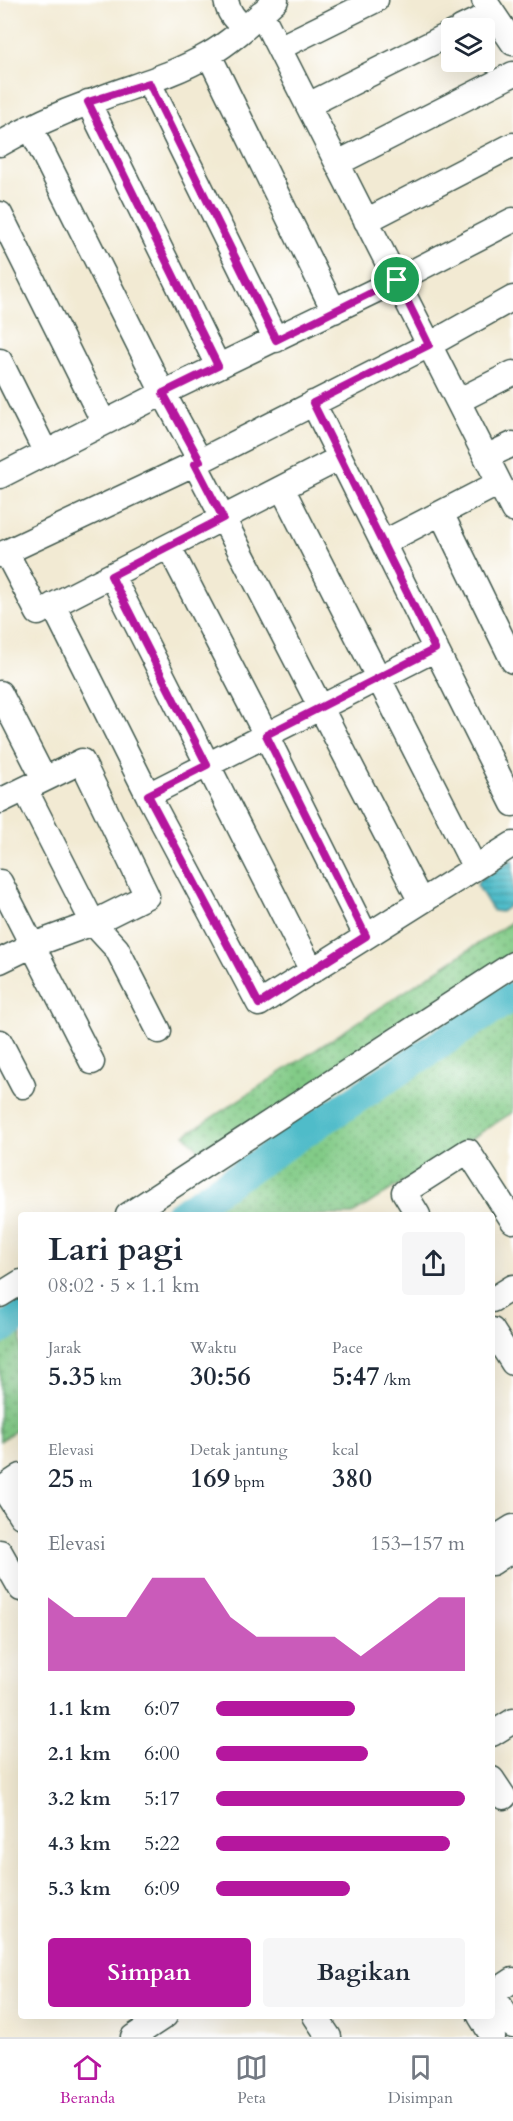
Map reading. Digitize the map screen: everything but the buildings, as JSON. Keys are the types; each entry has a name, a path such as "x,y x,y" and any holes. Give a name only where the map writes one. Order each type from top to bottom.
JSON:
{"street":[{"path":"226,0 233,18 261,14"},
{"path":"279,48 376,0"},
{"path":"473,18 488,6 513,43"},
{"path":"261,14 513,510"},
{"path":"0,144 30,127 88,102 149,83 208,55 261,14"},
{"path":"308,105 441,38"},
{"path":"208,55 334,311"},
{"path":"338,163 513,74"},
{"path":"149,83 276,340"},
{"path":"88,102 218,366"},
{"path":"30,127 198,462 223,518 421,902"},
{"path":"366,220 513,145"},
{"path":"0,213 104,423"},
{"path":"0,476 163,393 397,280 513,220"},
{"path":"340,458 38,614 3,554 198,462 429,345 513,298"},
{"path":"0,361 46,453"},
{"path":"458,401 513,373"},
{"path":"313,403 513,804"},
{"path":"486,457 513,444"},
{"path":"383,543 499,483"},
{"path":"282,488 475,868"},
{"path":"441,513 513,661"},
{"path":"169,547 366,936"},
{"path":"111,576 312,971"},
{"path":"53,605 148,795 259,1004 513,844"},
{"path":"148,795 435,649"},
{"path":"0,693 93,923 117,949 159,1031"},
{"path":"0,801 82,761 147,896 93,923 33,945 0,961"},
{"path":"0,882 92,1062"},
{"path":"133,1212 513,964"},
{"path":"0,1042 23,1086"},
{"path":"416,1212 404,1192 468,1151 513,1221"},
{"path":"0,1295 18,1284"},
{"path":"495,1298 513,1287"},
{"path":"495,1335 513,1363"},
{"path":"18,1478 3,1488 18,1511"},
{"path":"0,1552 18,1585"},
{"path":"495,1732 513,1721"},
{"path":"495,1992 513,1980"},
{"path":"495,1999 513,2026"},
{"path":"133,2037 160,2019"},
{"path":"317,2019 328,2037"},
{"path":"482,2019 493,2037"}],"green space":[{"path":"513,921 513,963 212,1164 185,1135"},
{"path":"513,996 513,1112 356,1212 184,1212"},
{"path":"18,1318 18,1429 0,1441 0,1330"}],"water":[{"path":"513,859 513,903 501,912 493,911 477,885 479,880"}],"waterway":[{"path":"184,1212 513,996"},
{"path":"0,1330 18,1318"}],"route":[{"path":"149,83 276,340 397,280 429,345 313,403 435,649 266,735 366,936 259,1004 148,795 207,765 111,576 223,518 195,464 200,461 163,393 218,366 88,102 149,83"}]}
